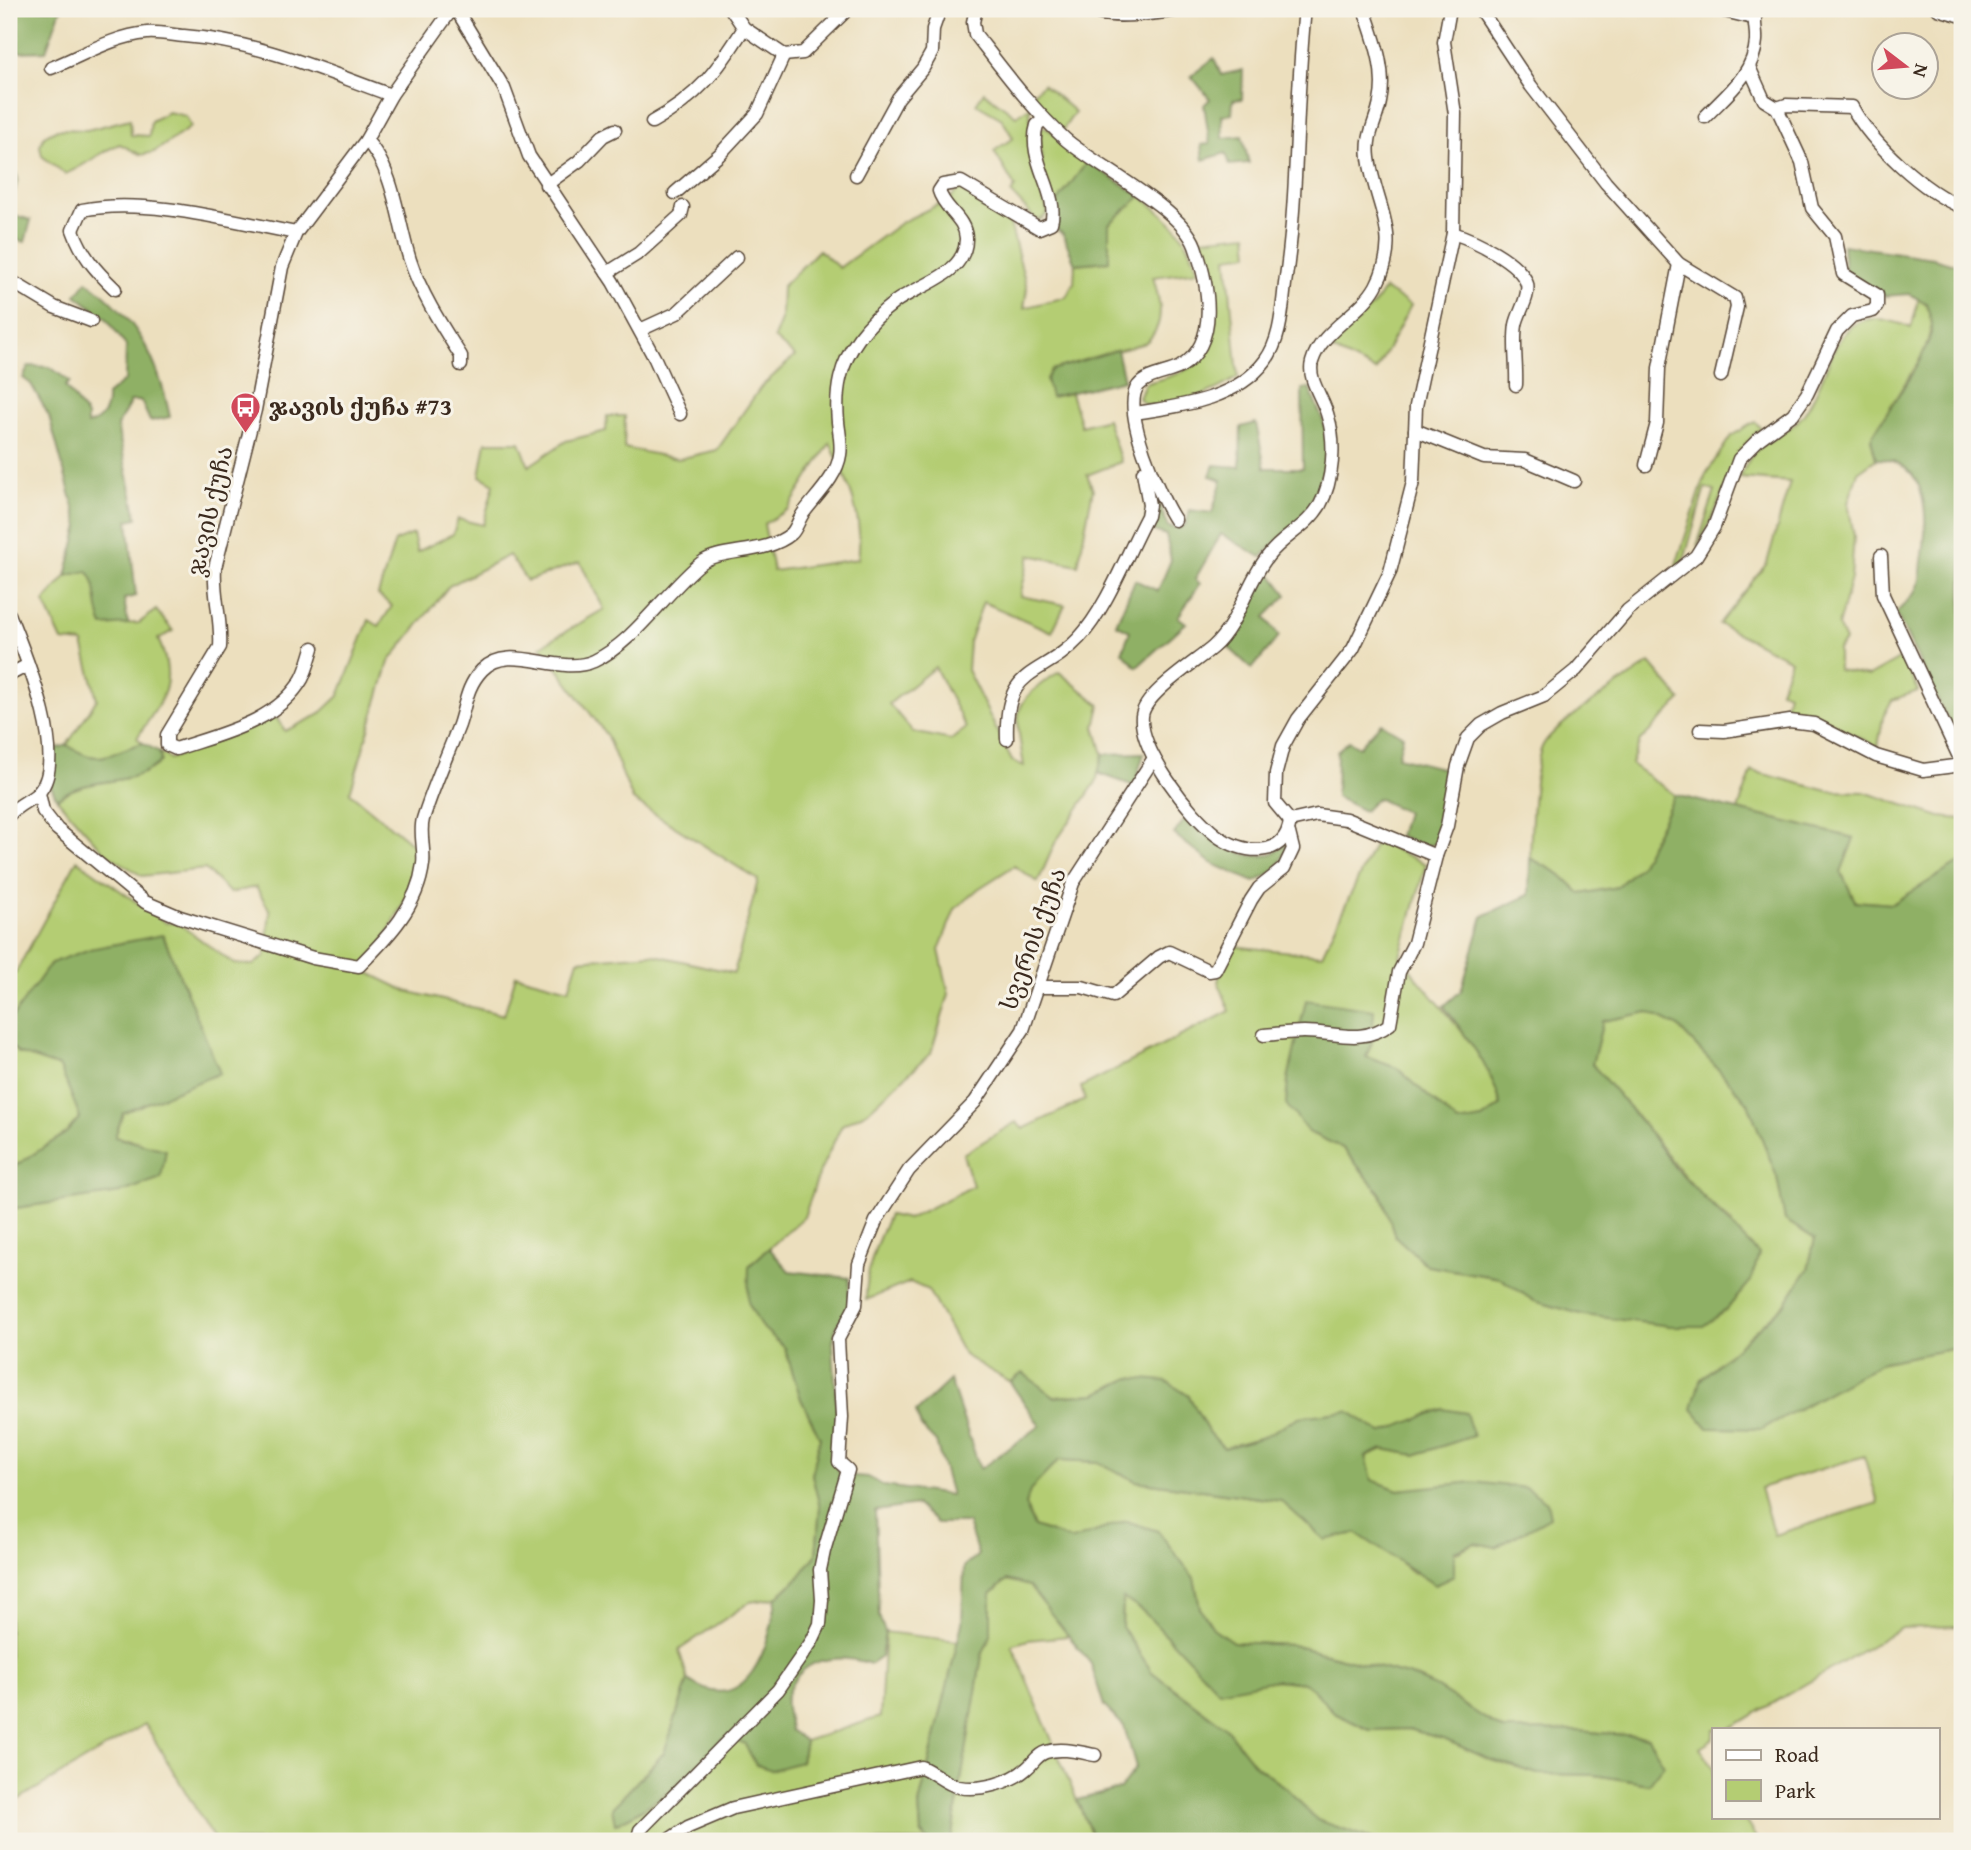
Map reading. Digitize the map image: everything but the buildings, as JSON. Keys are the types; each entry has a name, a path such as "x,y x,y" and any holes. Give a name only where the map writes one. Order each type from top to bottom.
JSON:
{"street":[{"name":"ჯავის ქუჩა","path":"313,648 302,679 281,703 249,724 176,749 167,745 167,735 220,647 221,630 213,594 215,568 255,410 282,267 296,233 366,139 391,95 454,9"},
{"path":"454,9 504,88 529,156 607,273 640,330 680,414"},
{"path":"736,11 744,28 784,55 803,53 848,9"},
{"path":"856,175 898,98 923,68 932,52 933,29 940,9"},
{"path":"976,9 973,22 975,34 1044,119 1091,161 1174,218 1193,242 1200,261 1208,326 1203,344 1196,354 1180,367 1146,379 1136,388 1133,400 1144,458 1149,505 1147,516 1096,614 1079,638 1023,678 1011,695 1006,738"},
{"path":"1090,9 1098,14 1126,15 1185,9"},
{"path":"1135,413 1195,404 1217,394 1241,381 1265,362 1276,340 1293,233 1299,69 1305,9"},
{"path":"1364,9 1382,74 1380,102 1369,129 1369,158 1387,220 1389,240 1377,285 1363,305 1321,343 1311,363 1312,377 1329,417 1332,444 1329,481 1320,504 1305,525 1279,544 1259,568 1216,645 1148,701 1142,715 1144,732 1154,758 1198,817 1216,835 1230,843 1242,848 1268,851 1289,827 1317,815 1346,819 1436,856"},
{"path":"1039,987 1082,987 1113,996 1159,957 1169,952 1209,971 1214,970 1251,900 1259,888 1284,868 1293,849 1289,827 1275,803 1276,773 1283,746 1298,719 1353,649 1390,572 1413,482 1416,406 1453,233 1455,114 1444,42 1450,9"},
{"path":"1480,9 1539,97 1606,183 1679,264 1735,298 1737,307 1721,376"},
{"path":"1705,117 1750,69 1757,40 1755,13 1716,9"},
{"path":"1938,9 1962,16"},
{"path":"652,122 682,106 719,68 744,28"},
{"path":"51,68 121,39 147,33 218,38 258,46 391,95"},
{"path":"675,193 719,155 757,114 784,55"},
{"path":"1265,1035 1304,1031 1351,1036 1377,1034 1390,1024 1399,972 1414,943 1436,856 1447,826 1458,765 1468,738 1481,725 1502,713 1544,696 1576,670 1628,610 1684,569 1696,556 1714,527 1739,459 1759,439 1793,414 1807,394 1837,331 1852,316 1873,311 1879,302 1877,295 1843,274 1835,236 1812,208 1802,162 1777,108 1764,100 1750,69"},
{"path":"1777,108 1786,105 1852,107 1891,155 1919,181 1962,207"},
{"path":"38,793 43,811 57,829 145,902 180,917 313,958 359,965 390,936 418,889 423,862 422,823 461,720 466,691 484,668 498,659 524,658 566,667 594,661 621,644 703,560 763,548 792,534 799,517 836,470 841,453 835,398 839,376 859,338 894,303 956,265 964,251 966,238 962,223 941,199 939,191 943,185 961,182 1039,228 1051,223 1052,207 1033,146 1037,125 1044,119"},
{"path":"546,185 579,161 603,136 615,130"},
{"path":"366,139 377,153 387,178 412,266 461,356 461,365"},
{"path":"115,289 88,262 79,247 73,230 82,211 106,206 159,210 296,233"},
{"path":"607,273 639,253 681,215 683,207"},
{"path":"1453,233 1481,242 1518,272 1527,284 1527,294 1515,329 1516,385"},
{"path":"640,330 677,313 737,257"},
{"path":"1646,465 1657,423 1659,368 1679,264"},
{"path":"9,280 54,307 90,321"},
{"path":"1415,430 1484,458 1525,460 1574,481"},
{"path":"1144,458 1160,498 1175,520"},
{"path":"1700,730 1724,731 1790,721 1814,724 1875,756 1923,770 1962,764 1883,595 1881,556"},
{"path":"9,614 45,715 48,750 45,780 38,793 21,802 9,815"},
{"path":"9,675 28,665"},
{"name":"სვერის ქუჩა","path":"637,1841 640,1830 778,1690 812,1641 820,1624 820,1570 824,1551 848,1470 839,1462 842,1417 838,1339 856,1305 859,1264 863,1253 876,1221 909,1170 975,1102 1023,1030 1073,883 1154,758"},
{"path":"667,1841 688,1827 733,1808 921,1767 956,1787 969,1788 1012,1778 1028,1768 1038,1755 1047,1751 1065,1749 1094,1755"}],"green space":[{"path":"17,9 61,9 46,51 18,52"},
{"path":"1214,58 1221,75 1243,70 1242,99 1233,100 1232,114 1222,115 1223,138 1242,136 1249,163 1230,165 1226,153 1203,160 1201,145 1210,144 1204,105 1210,99 1191,76"},
{"path":"1043,84 1075,112 1062,131 1032,94"},
{"path":"984,92 1016,116 1030,107 1031,162 1048,213 1042,219 1036,220 1011,193 1015,187 994,151 1013,138 1002,119 976,104"},
{"path":"168,112 186,116 191,127 154,152 141,155 120,144 65,174 42,156 40,146 44,136 57,129 87,130 130,119 131,135 149,136 151,121"},
{"path":"1044,127 1087,162 1055,205 1042,169 1040,129"},
{"path":"9,159 18,178 9,214"},
{"path":"1087,162 1141,196 1109,224 1109,261 1075,264 1063,234 1056,229 1059,218 1055,205"},
{"path":"960,188 1008,216 1027,288 1024,308 1066,297 1074,283 1075,264 1109,261 1109,224 1141,196 1177,228 1189,246 1198,271 1153,277 1159,304 1159,321 1152,336 1145,343 1051,370 1051,397 1071,393 1081,426 1107,419 1121,462 1087,475 1093,489 1078,565 1030,555 1020,596 1065,605 1052,632 983,602 969,642 967,670 1012,761 1024,766 1018,720 1024,701 1059,672 1100,705 1095,727 1103,754 1096,782 1055,843 1038,882 1014,866 978,889 955,909 939,950 949,994 931,1053 867,1112 842,1125 820,1171 804,1217 749,1266 760,1325 785,1348 801,1399 820,1438 812,1475 820,1507 816,1555 799,1577 776,1598 750,1602 679,1650 688,1680 664,1753 612,1808 722,1739 745,1743 756,1765 801,1762 805,1741 880,1717 885,1632 958,1641 919,1805 921,1833 928,1841 215,1841 145,1724 9,1805 9,1209 62,1200 137,1141 115,1137 123,1112 149,1101 51,963 9,1025 9,971 16,972 77,860 166,923 178,923 234,964 253,965 265,956 270,911 256,887 230,893 205,869 142,876 104,852 57,799 82,786 124,779 150,770 161,761 159,752 170,759 276,717 285,731 319,715 339,696 369,620 379,626 392,606 378,595 395,541 413,534 417,552 453,534 458,519 483,525 494,484 480,476 486,442 520,442 529,466 566,441 606,431 607,416 625,416 624,448 678,459 717,450 761,387 795,356 774,338 781,320 782,287 819,250 839,268 902,222 939,204 942,207","holes":["830,443 857,513 858,559 773,571 764,524 788,509","509,555 527,581 580,562 604,609 541,646 607,736 633,800 758,880 734,973 651,954 578,960 569,989 516,975 504,1015 406,991 367,972 428,857 350,793 389,662 449,586","935,667 966,728 951,740 913,732 889,704"]},
{"path":"9,214 31,220 25,242 9,237"},
{"path":"1247,234 1249,254 1227,257 1238,377 1187,401 1172,405 1147,404 1139,398 1145,384 1192,367 1204,356 1211,344 1214,298 1200,239"},
{"path":"1843,245 1933,258 1962,266 1962,750 1896,613 1913,595 1919,582 1925,529 1922,496 1917,481 1908,470 1894,462 1876,459 1871,438 1917,365 1930,336 1932,324 1926,303 1909,294 1885,296 1845,273"},
{"path":"87,281 119,309 142,340 159,376 170,417 150,421 141,401 131,401 117,426 137,518 128,520 136,596 124,599 128,624 103,626 94,583 87,571 66,576 79,526 49,416 31,384 23,378 29,366 50,367 70,382 65,386 87,416 87,425 103,414 107,395 125,380 126,346 106,318 76,295"},
{"path":"1384,289 1411,305 1376,371 1330,349 1375,303"},
{"path":"1919,299 1926,303 1932,324 1925,351 1871,438 1876,459 1858,472 1848,503 1854,536 1851,578 1838,626 1845,641 1838,649 1838,670 1869,676 1903,657 1918,691 1892,700 1883,717 1878,747 1816,716 1783,714 1788,693 1780,690 1791,660 1719,624 1767,563 1790,482 1740,478 1749,460 1756,450 1794,425 1804,414 1831,357 1850,327 1865,320 1884,320 1911,328"},
{"path":"1117,350 1124,380 1051,397 1046,379 1051,370"},
{"path":"1309,388 1323,420 1328,443 1324,470 1307,514 1261,557 1221,534 1195,579 1200,584 1178,617 1186,623 1137,667 1122,652 1130,631 1116,624 1135,580 1158,591 1171,560 1166,535 1145,528 1149,477 1168,527 1180,528 1186,524 1190,510 1212,513 1222,480 1210,476 1214,465 1240,467 1241,427 1256,423 1265,468 1303,468 1302,389"},
{"path":"1755,422 1761,428 1740,455 1697,546 1715,491 1705,488 1684,560 1674,571 1706,474 1731,436"},
{"path":"1266,567 1287,595 1265,617 1279,636 1252,669 1224,643"},
{"path":"87,571 94,579 103,625 139,623 156,610 173,631 158,639 167,669 167,681 160,702 137,738 143,743 97,757 88,756 67,745 97,699 83,643 62,641 44,602 66,576"},
{"path":"1650,663 1681,700 1640,741 1631,764 1675,795 1640,866 1617,887 1581,894 1560,874 1530,858 1533,800 1540,754 1543,745 1562,725"},
{"path":"1381,723 1403,736 1398,757 1445,769 1441,834 1435,844 1424,846 1399,836 1406,812 1377,798 1364,811 1336,797 1337,751 1349,741 1359,747"},
{"path":"143,743 159,752 161,761 150,770 124,779 82,786 57,799 50,784 52,750 67,745 88,756 96,757"},
{"path":"1144,753 1134,786 1098,773 1103,754"},
{"path":"1752,771 1828,791 1864,792 1940,817 1962,819 1962,861 1892,904 1855,901 1841,872 1854,838 1738,810"},
{"path":"1675,795 1854,838 1841,872 1855,901 1892,904 1962,861 1962,1347 1883,1362 1762,1429 1708,1428 1692,1409 1700,1380 1785,1304 1808,1269 1815,1239 1785,1220 1777,1177 1748,1103 1677,1026 1648,1012 1603,1021 1592,1064 1650,1133 1676,1169 1759,1254 1751,1281 1726,1310 1703,1326 1670,1326 1584,1315 1534,1301 1500,1278 1428,1266 1395,1236 1381,1194 1343,1148 1308,1132 1286,1104 1288,1079 1306,1000 1374,1010 1372,1042 1366,1057 1397,1068 1458,1123 1482,1119 1501,1105 1485,1065 1444,1006 1461,991 1483,916 1529,895 1530,858 1560,874 1581,894 1617,887 1640,866"},
{"path":"1188,815 1235,851 1262,856 1275,852 1288,842 1284,856 1273,872 1254,882 1211,863 1174,834"},
{"path":"1376,841 1426,864 1400,956 1472,1044 1494,1083 1501,1105 1482,1119 1458,1124 1397,1069 1366,1057 1372,1042 1371,1024 1308,1132 1343,1148 1381,1194 1395,1236 1428,1266 1500,1278 1534,1301 1732,1223 1689,1182 1592,1064 1603,1021 1648,1012 1677,1026 1748,1103 1777,1177 1785,1220 1815,1239 1808,1269 1785,1304 1700,1380 1762,1429 1883,1362 1962,1347 1962,1626 1901,1628 1731,1728 1712,1728 1712,1739 1700,1747 1712,1766 1712,1818 1744,1818 1758,1841 1378,1841 1317,1820 1287,1789 1253,1763 1225,1727 1152,1672 1122,1627 1123,1598 1252,1684 1276,1680 1306,1683 1336,1714 1369,1730 1409,1729 1446,1740 1491,1760 1538,1774 1595,1775 1649,1784 1648,1737 1578,1731 1503,1730 1437,1688 1411,1676 1292,1645 1233,1642 1213,1629 1200,1608 1194,1578 1158,1531 1126,1521 1072,1541 1034,1527 1025,1504 1030,1489 1059,1460 1098,1462 1136,1481 1281,1501 1356,1533 1387,1551 1413,1573 1475,1543 1496,1547 1519,1533 1435,1487 1398,1490 1372,1480 1366,1456 1383,1449 1415,1455 1472,1436 1412,1422 1381,1433 1348,1411 1299,1417 1263,1437 1223,1448 1207,1430 1189,1396 1130,1378 1096,1394 1053,1397 1023,1373 1010,1382 964,1355 928,1290 910,1282 866,1300 873,1256 889,1215 908,1219 973,1186 963,1154 1016,1122 1023,1129 1085,1100 1081,1087 1230,1011 1218,981 1231,946 1322,955","holes":["1864,1456 1878,1503 1774,1535 1760,1488"]},
{"path":"163,935 220,1073 123,1113 115,1137 166,1150 161,1178 120,1193 9,1209 9,1170 66,1133 80,1117 60,1067 18,1053 9,1044 11,1019 51,963 90,949"},
{"path":"9,1044 18,1053 60,1067 81,1117 66,1133 9,1170"},
{"path":"769,1248 789,1271 849,1278 849,1309 836,1326 833,1343 837,1418 835,1466 841,1475 868,1477 884,1486 951,1495 936,1442 921,1427 916,1412 950,1380 980,1469 1040,1426 1010,1382 1023,1373 1054,1397 1096,1394 1130,1378 1166,1381 1189,1396 1207,1430 1224,1448 1263,1437 1299,1417 1348,1411 1381,1433 1443,1409 1466,1413 1473,1436 1415,1455 1383,1449 1366,1456 1372,1480 1398,1490 1473,1482 1527,1488 1547,1502 1550,1517 1496,1547 1475,1543 1454,1551 1454,1576 1435,1585 1356,1533 1325,1540 1281,1501 1136,1481 1098,1462 1059,1460 1031,1489 1025,1504 1034,1527 1072,1540 1126,1521 1158,1531 1194,1578 1200,1608 1213,1628 1233,1642 1292,1645 1411,1676 1437,1688 1503,1730 1578,1731 1648,1737 1664,1765 1649,1784 1595,1775 1538,1774 1491,1760 1446,1740 1409,1729 1370,1730 1336,1714 1306,1683 1276,1680 1219,1691 1144,1612 1123,1598 1122,1627 1152,1672 1225,1727 1253,1763 1287,1789 1317,1820 1378,1841 1094,1841 1077,1800 1120,1789 1136,1767 1124,1726 1104,1706 1091,1664 1029,1586 1007,1580 991,1594 991,1635 982,1655 951,1841 928,1841 921,1833 919,1805 962,1623 964,1567 978,1555 968,1523 937,1523 917,1505 875,1511 879,1616 885,1632 881,1657 871,1664 845,1659 820,1661 800,1673 792,1684 786,1698 786,1709 790,1730 805,1741 801,1762 772,1770 756,1765 744,1743 722,1739 673,1787 646,1807 615,1824 612,1808 664,1753 688,1680 709,1690 726,1691 740,1684 752,1672 762,1655 776,1598 799,1577 816,1555 820,1507 812,1475 820,1438 801,1399 785,1348 760,1325 748,1302 749,1266"},
{"path":"1007,1580 1029,1585 1069,1636 1028,1640 1012,1645 1094,1841 951,1841 982,1655 991,1635 991,1594"}],"place":[{"name":"ჯავის ქუჩა #73","path":"246,434"}]}
